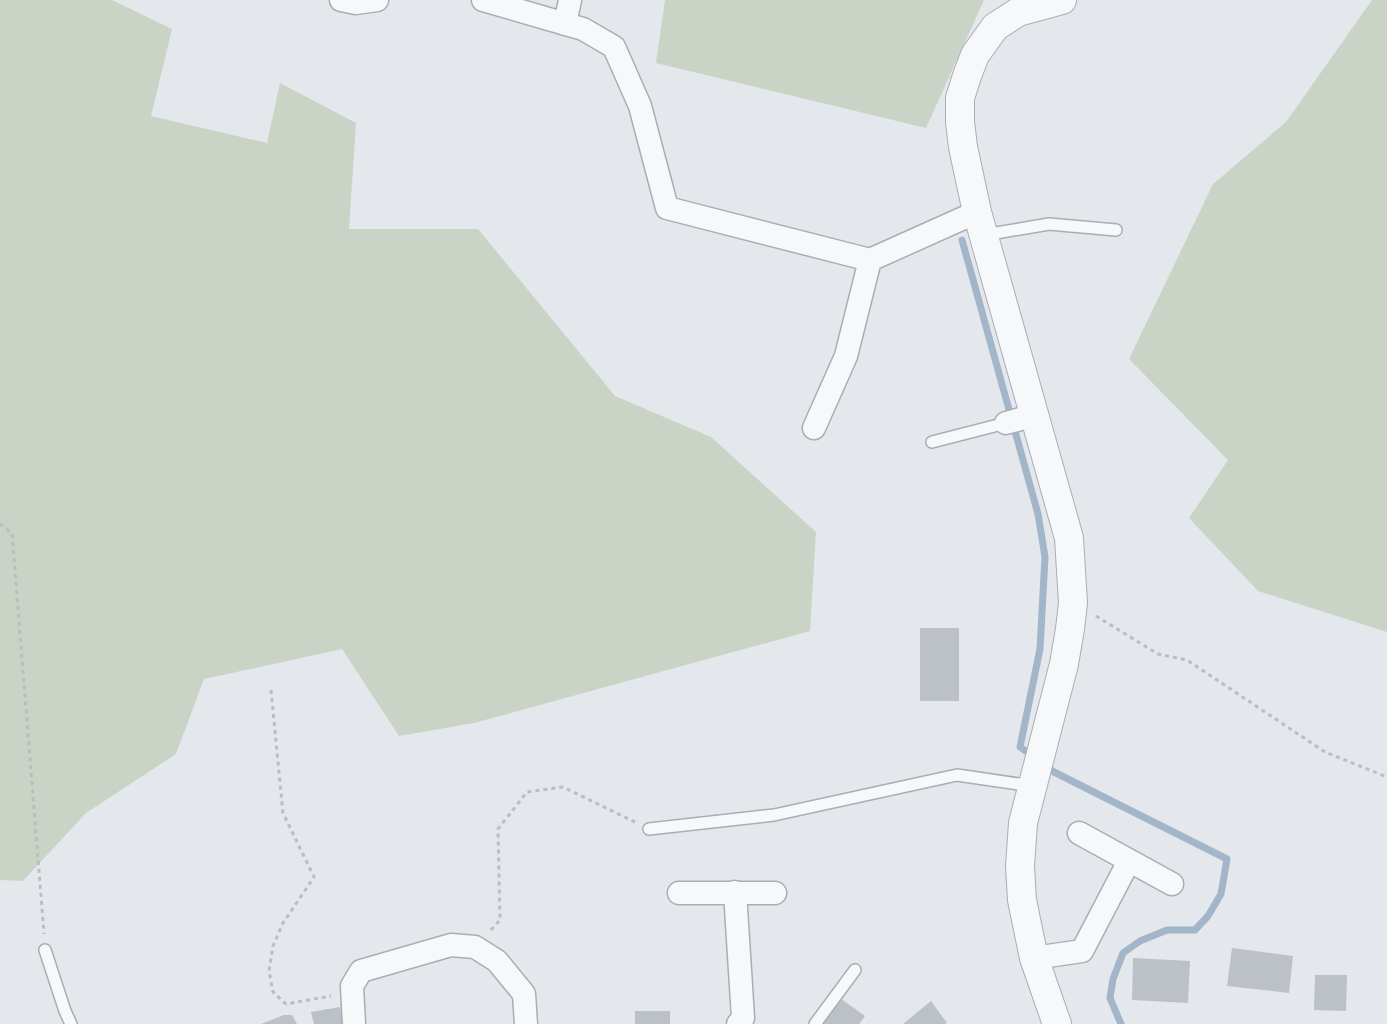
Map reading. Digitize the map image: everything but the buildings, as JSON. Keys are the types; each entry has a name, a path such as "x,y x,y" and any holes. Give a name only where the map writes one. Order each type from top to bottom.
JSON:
{"street":[{"path":"340,0 356,3 377,0"},
{"path":"483,0 583,29 614,47 640,106 667,208 870,260 980,224"},
{"path":"565,24 570,0"},
{"path":"1057,1024 1034,958 1022,900 1020,866 1023,823 1064,664 1074,602 1069,538 1020,419 980,224 962,147 960,98 975,55 995,27 1018,12 1062,0"},
{"path":"814,428 846,356 870,260"},
{"path":"1079,833 1172,884"},
{"path":"1034,958 1082,951 1129,861"},
{"path":"735,892 743,1018 738,1024"},
{"path":"679,893 774,893"},
{"path":"354,1024 354,992 352,986 361,971 451,945 475,947 497,961 524,994 526,1024"}],"lane":[{"path":"980,224 1049,224 1116,230"},
{"path":"932,442 1020,419"},
{"path":"649,829 774,815 958,775 1034,781"},
{"path":"45,950 71,1024"},
{"path":"815,1024 855,970"}],"path":[{"path":"0,524 12,533 45,950"},
{"path":"1074,602 1158,654 1187,660 1325,752 1387,777"},
{"path":"271,690 283,813 314,877 283,923 273,946 269,972 274,992 286,1004 354,992"},
{"path":"475,947 500,920 498,829 526,792 563,787 649,829"}],"green space":[{"path":"0,0 112,0 172,29 151,116 267,143 280,83 356,123 349,229 478,229 615,396 711,437 816,532 810,631 474,723 399,736 342,649 204,679 176,754 86,813 23,881 0,880"},
{"path":"665,0 984,0 926,128 656,63"},
{"path":"1372,0 1387,0 1387,632 1258,591 1189,518 1228,460 1129,359 1213,184 1286,122"}],"waterway":[{"path":"962,240 1038,514 1045,557 1040,649 1020,747 1034,757"},
{"path":"1044,765 1054,772 1227,859 1221,894 1208,916 1195,930 1167,930 1140,941 1123,953 1113,979 1110,998 1121,1024"}]}
